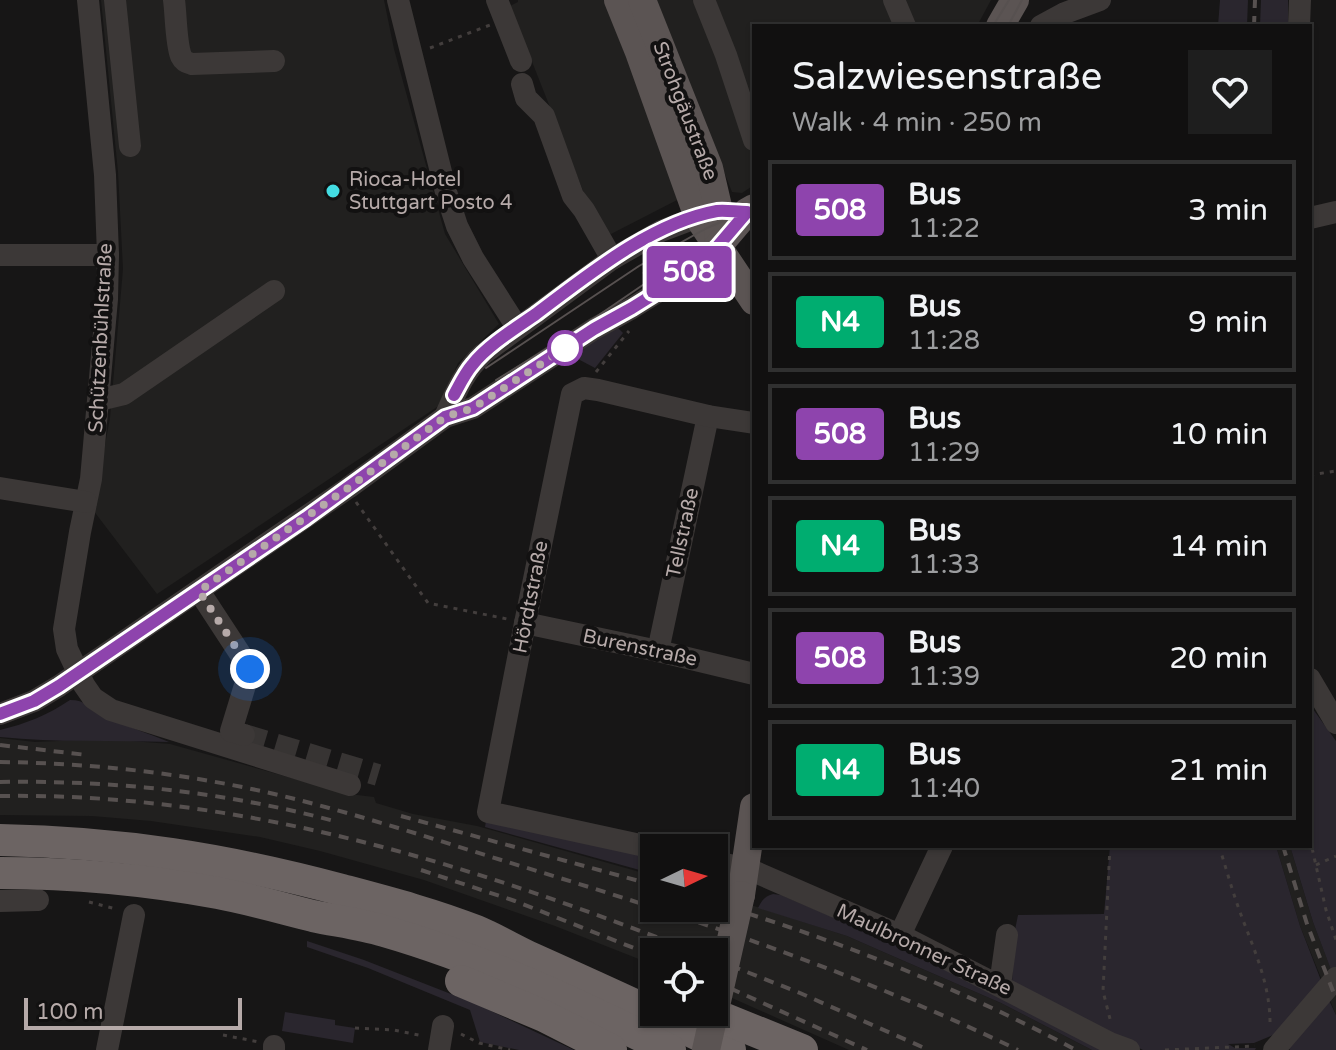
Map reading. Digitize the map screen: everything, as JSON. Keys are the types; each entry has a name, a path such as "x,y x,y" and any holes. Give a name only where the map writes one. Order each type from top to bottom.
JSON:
{"highway":[{"path":"0,840 52,841 159,851 290,876 393,903 476,932 730,1050"},
{"path":"0,873 76,876 218,893 382,930 519,981 670,1050"},
{"path":"324,918 378,948 544,1016 611,1050"},
{"path":"476,932 526,941 640,985"},
{"path":"728,1020 802,1050"}],"main road":[{"name":"Strohgäustraße","path":"618,0 708,214 718,246"},
{"name":"Strohgäustraße","path":"642,0 709,168 708,214"},
{"path":"1001,24 1015,0"},
{"path":"708,214 751,210"},
{"path":"751,210 718,246 752,298"},
{"path":"706,1050 743,882 752,821"}],"street":[{"name":"Schützenbühlstraße","path":"88,0 105,175 108,255 91,479 64,629 67,649 93,698 111,710 350,785"},
{"path":"115,0 130,146"},
{"path":"174,0 181,57 185,62 274,61"},
{"path":"398,0 457,226 473,258 517,327"},
{"path":"497,0 521,61"},
{"path":"704,0 752,134"},
{"path":"894,0 904,24"},
{"path":"1299,24 1300,0"},
{"path":"1047,24 1088,11"},
{"path":"522,84 526,98 544,116 573,196 612,259"},
{"path":"1312,218 1336,212"},
{"path":"445,417 474,361 517,327 612,259 670,227 708,214"},
{"path":"0,714 34,701 79,672 348,488 445,417 473,408 594,329 696,268 718,246"},
{"path":"0,255 108,255"},
{"path":"99,400 124,394 274,291"},
{"path":"463,378 475,395 485,400"},
{"path":"588,383 708,416 752,423"},
{"name":"Hördtstraße","path":"588,383 572,394 488,812 640,845"},
{"name":"Tellstraße","path":"658,651 708,416"},
{"path":"0,488 86,502"},
{"path":"199,591 250,669 231,731 244,735"},
{"name":"Burenstraße","path":"525,623 752,674"},
{"path":"1312,682 1336,723"},
{"path":"900,935 941,848"},
{"name":"Maulbronner Straße","path":"728,872 743,882 900,935 1120,1046"},
{"path":"0,901 38,900"},
{"path":"107,1050 134,915"},
{"path":"1000,985 1007,935"},
{"path":"1268,1043 1336,978"}],"path":[{"path":"412,56 474,31"},
{"path":"643,274 674,254"},
{"path":"588,383 632,327 632,308"},
{"path":"1312,475 1336,471"},
{"path":"348,488 428,603 525,623"},
{"path":"1110,848 1103,991 1112,1029 1120,1046"},
{"path":"1165,1050 1268,1043 1270,1004 1264,979 1220,848"},
{"path":"1312,848 1336,940"},
{"path":"1316,865 1336,856"},
{"path":"89,902 134,915"},
{"path":"355,1028 394,1030 510,1050"},
{"path":"223,1035 274,1048"}],"shaded area":[{"path":"101,0 384,0 394,49 445,234 499,324 458,363 440,405 157,594 93,510 110,418 123,269 118,172"},
{"path":"518,0 604,0 681,198 611,234 597,226 510,6"},
{"path":"656,0 991,0 978,24 752,24 752,186 742,193 732,192"},
{"path":"1220,0 1248,0 1247,24 1218,24"},
{"path":"1261,0 1288,0 1288,24 1260,24"},
{"path":"618,328 623,333 595,368 578,359 579,349"},
{"path":"70,700 84,703 112,719 169,742 0,737 0,730 36,718"},
{"path":"1312,708 1336,741 1336,970 1333,975 1291,848 1312,848"},
{"path":"0,738 35,742 106,739 170,744 349,794 374,797 376,803 413,814 477,826 640,872 640,922 728,922 728,898 847,936 1001,1003 1092,1050 849,1050 728,996 728,938 640,938 640,959 424,880 260,837 92,816 0,815"},
{"path":"487,815 640,854 640,870 485,827"},
{"path":"1110,848 1277,848 1300,926 1322,983 1280,1032 1254,1043 1228,1044 1255,1050 1143,1050 1012,983 1018,915 1104,914"},
{"path":"1277,848 1291,848 1313,922 1336,982 1336,1015 1300,926"},
{"path":"773,894 896,944 1113,1050 1092,1050 1001,1003 847,936 758,908 764,899"},
{"path":"307,941 474,1003 574,1050 519,1050 480,1042 470,1010 368,968 307,947"},
{"path":"1328,998 1336,1015 1336,1050 1290,1050 1287,1045"},
{"path":"285,1012 335,1020 335,1025 355,1028 353,1043 282,1031"}],"tunnel":[{"path":"244,735 378,775"}],"tram line":[{"path":"994,24 1009,0"},
{"path":"1009,24 1022,0"},
{"path":"486,368 639,266 705,229 752,208"},
{"path":"496,380 738,225"}],"railway":[{"path":"1254,24 1255,0"},
{"path":"0,745 87,755"},
{"path":"0,762 68,764 170,775 237,786 337,810 598,890 781,951 901,997 1018,1050"},
{"path":"0,782 84,783 168,790 252,802 334,821"},
{"path":"0,796 90,798 179,806 267,821 441,863 527,890 658,938"},
{"path":"401,816 640,881"},
{"path":"1284,848 1307,924 1336,999"},
{"path":"421,870 515,901 640,950"},
{"path":"728,908 807,933 943,986 1076,1050"},
{"path":"728,965 929,1050"},
{"path":"728,987 867,1050"}],"bus line":[{"name":"508","path":"0,714 34,701 59,686 306,518 445,417 473,408 594,329 696,268 747,212 719,211 689,219 612,259 474,361 454,395"}],"place":[{"name":"Rioca-Hotel Stuttgart Posto 4","path":"333,191"}],"route":[{"path":"250,669 199,591 445,417 473,408 565,348"}]}
